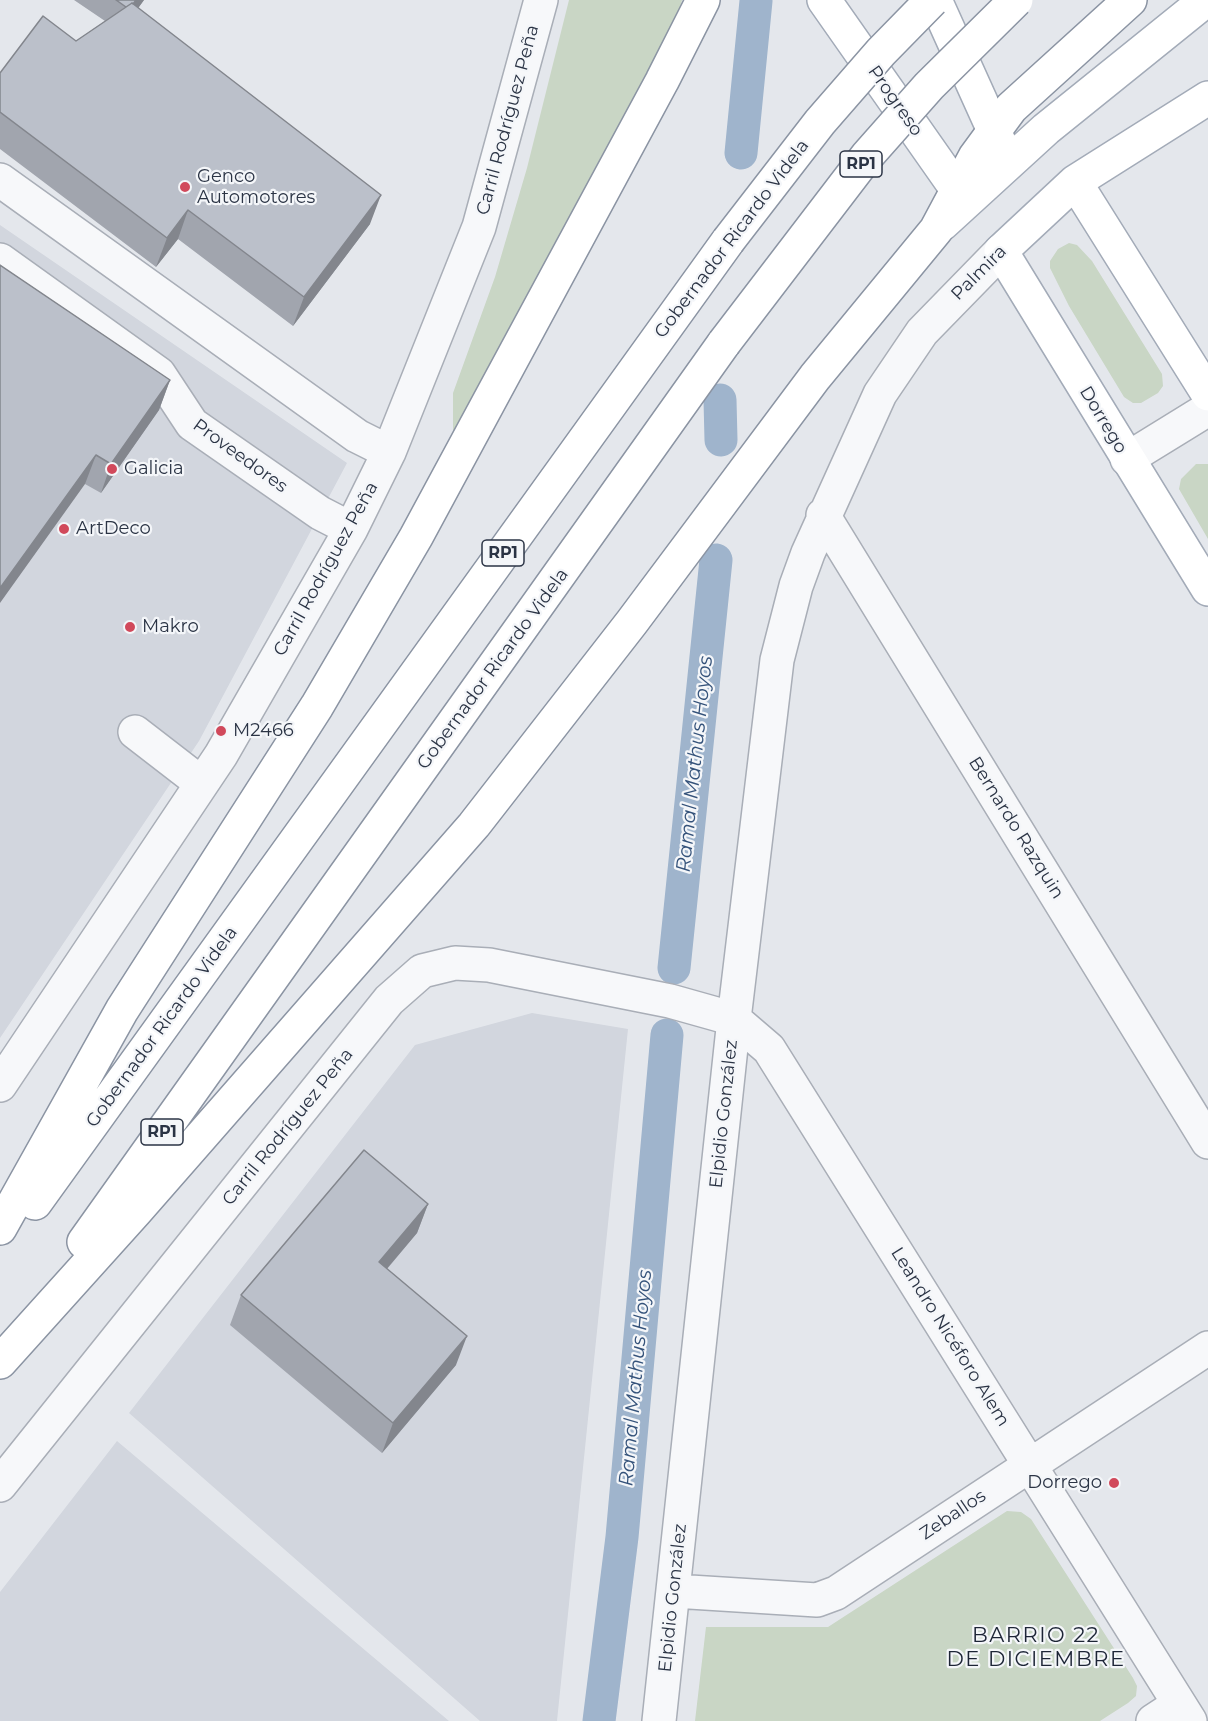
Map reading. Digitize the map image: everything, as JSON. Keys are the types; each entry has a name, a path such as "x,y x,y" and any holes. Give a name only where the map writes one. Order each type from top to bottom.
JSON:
{"main road":[{"path":"0,1228 122,1010 317,706 416,537 663,81 703,0"},
{"name":"Progreso","path":"824,0 961,195"},
{"path":"933,0 1008,162"},
{"name":"Gobernador Ricardo Videla","path":"0,1250 735,232 820,122 881,52 933,0"},
{"name":"Gobernador Ricardo Videla","path":"0,1362 324,902 766,286 867,156 929,86 1016,0"},
{"path":"0,1362 136,1211 474,825 632,622 815,377 936,230 961,195 994,130 1011,108 1130,0"},
{"path":"961,195 1008,162 1206,0"},
{"name":"Palmira","path":"1000,251 1075,182 1208,98"},
{"path":"1075,182 1208,394"},
{"name":"Dorrego","path":"1000,251 1208,589"}],"street":[{"name":"Carril Rodríguez Peña","path":"0,1085 220,755 351,529 389,452 480,227 541,0"},
{"path":"0,180 357,436 389,452"},
{"name":"Palmira","path":"823,514 880,394 905,356 922,332 1000,251"},
{"name":"Proveedores","path":"0,260 159,374 192,424 320,513 351,529"},
{"path":"1127,459 1208,409"},
{"name":"Elpidio González","path":"659,1721 734,1019 777,660 796,586 823,514"},
{"name":"Bernardo Razquin","path":"823,514 1208,1142"},
{"path":"135,732 201,783"},
{"name":"Carril Rodríguez Peña","path":"0,1485 389,1000 422,971 455,963 489,965 670,1001"},
{"name":"Leandro Nicéforo Alem","path":"670,1001 734,1019 761,1041 780,1065 1029,1464 1174,1715"},
{"name":"Zeballos","path":"674,1591 817,1600 836,1593 1208,1348"}],"shaded area":[{"name":"Makro","path":"0,225 347,463 199,741 0,1038"},
{"path":"532,1013 628,1029 557,1721 480,1721 129,1413 415,1045"},
{"path":"117,1441 449,1721 0,1721 0,1592"}],"green space":[{"path":"569,0 682,0 678,15 453,432 453,393 495,277 527,168"},
{"path":"1069,243 1077,245 1092,261 1162,374 1163,386 1158,393 1141,403 1133,403 1124,397 1069,306 1050,268 1050,261 1058,249"},
{"path":"1196,464 1208,464 1208,539 1179,489 1181,479"},
{"path":"1007,1511 1021,1512 1031,1519 1133,1678 1137,1686 1136,1696 1128,1703 1100,1721 695,1721 706,1627 828,1627"}],"building":[{"path":"116,0 136,0 126,7"},
{"name":"Genco Automotores","path":"132,3 381,195 304,297 188,210 167,238 0,112 0,73 43,16 76,41"},
{"path":"0,265 170,380 111,464 96,455 0,588"},
{"path":"364,1150 428,1204 379,1262 467,1336 393,1423 241,1295"}],"waterway":[{"name":"Ramal Mathus Hoyos","path":"741,153 756,1"},
{"name":"Ramal Mathus Hoyos","path":"720,400 721,440"},
{"name":"Ramal Mathus Hoyos","path":"674,968 716,560"},
{"name":"Ramal Mathus Hoyos","path":"599,1721 622,1537 667,1035"}],"place":[{"name":"Genco Automotores","path":"185,187"},
{"name":"Galicia","path":"112,469"},
{"name":"ArtDeco","path":"64,529"},
{"name":"Makro","path":"130,627"},
{"name":"M2466","path":"221,731"},
{"name":"Dorrego","path":"1114,1483"}],"district":[{"name":"BARRIO 22 DE DICIEMBRE","path":"1036,1648"}]}
